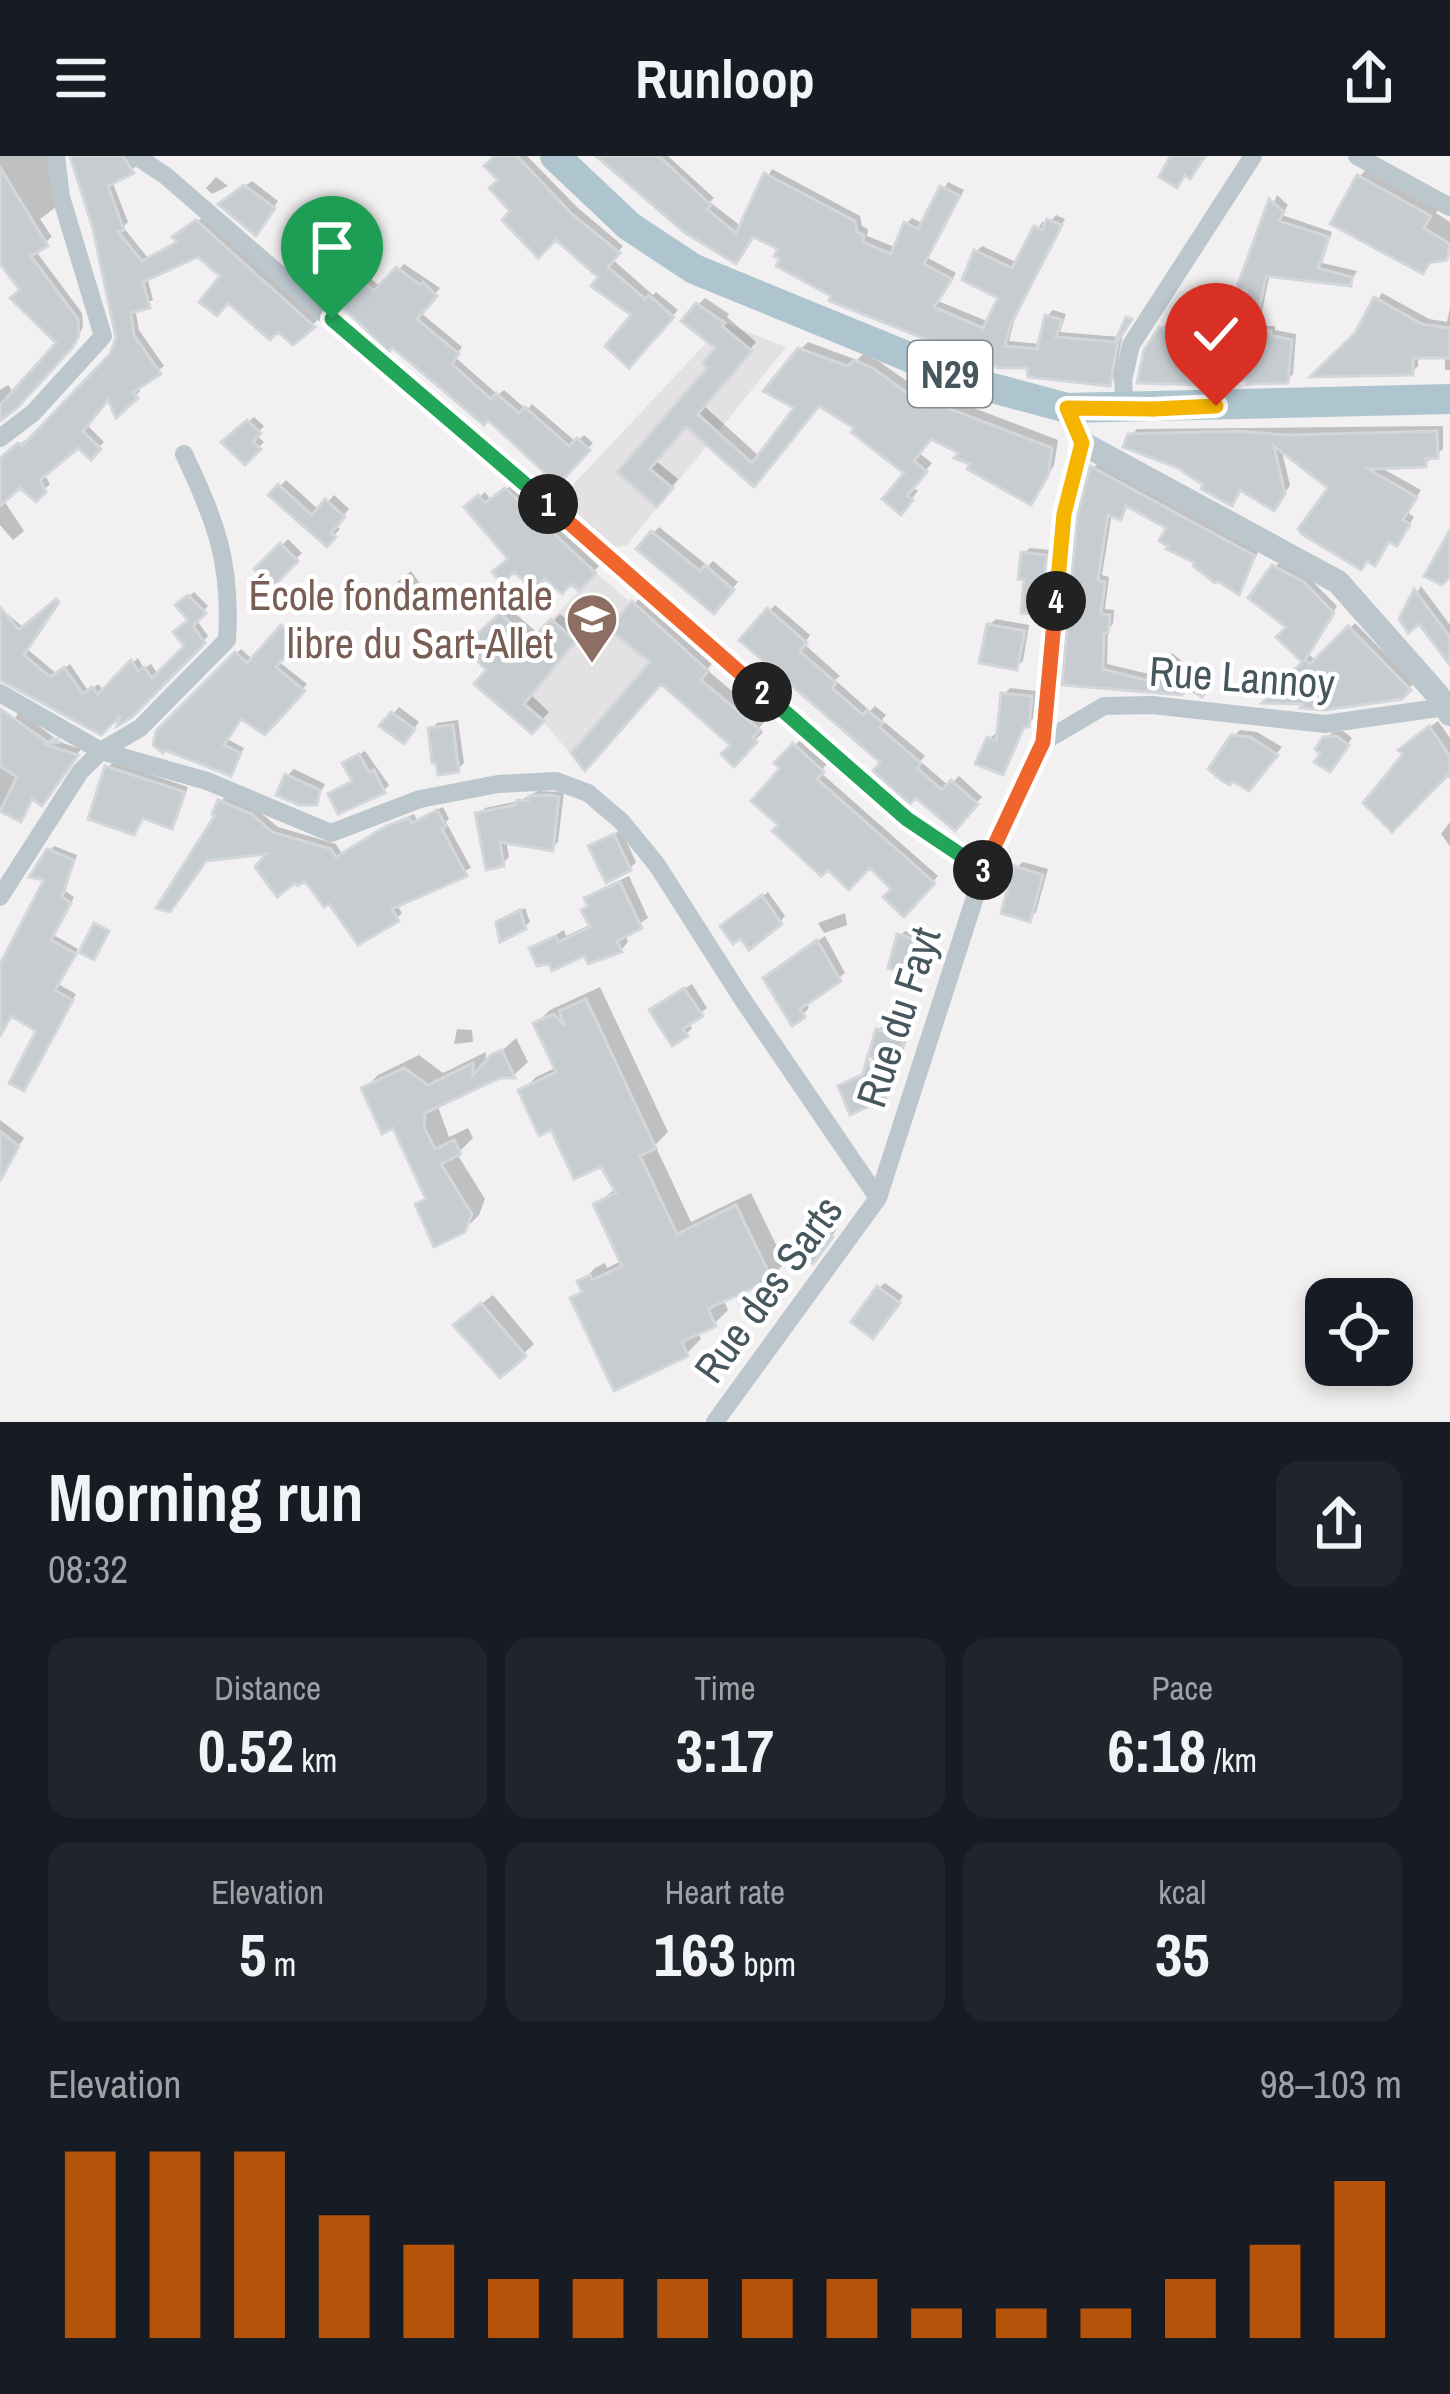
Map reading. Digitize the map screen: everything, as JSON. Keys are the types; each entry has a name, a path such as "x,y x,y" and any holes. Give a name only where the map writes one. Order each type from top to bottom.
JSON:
{"main road":[{"name":"N29","path":"555,156 629,226 694,269 970,382 1067,408 1450,399"}],"street":[{"path":"0,437 33,413 103,336 66,215 56,156"},
{"path":"136,156 166,176 470,437 907,819 983,871"},
{"path":"1125,410 1123,380 1131,345 1253,156"},
{"path":"1357,156 1450,207"},
{"path":"1067,408 1082,443 1338,582 1448,710"},
{"name":"Rue du Fayt","path":"878,1198 983,871 1043,742 1064,514 1082,443"},
{"path":"0,897 80,772 101,751 140,728 227,640 230,598 219,529 184,454"},
{"path":"0,693 101,751 207,781 331,833 420,799 498,784 556,781 588,793 621,821 657,865 742,1000 878,1198"},
{"name":"Rue Lannoy","path":"1043,742 1105,706 1152,705 1325,724 1448,710"},
{"name":"Rue des Sarts","path":"716,1422 878,1198"}],"shaded area":[{"name":"École fondamentale libre du Sart-Allet","path":"725,323 786,347 627,545 607,549 555,504"},
{"name":"École fondamentale libre du Sart-Allet","path":"596,573 689,651 584,770 543,721 494,679"}],"building":[{"path":"70,156 123,156 134,173 108,186 124,230 118,232 142,261 177,242 172,237 196,220 315,327 293,345 278,332 270,340 228,303 217,316 199,302 220,276 198,257 143,282 150,308 131,313 134,335 161,374 133,392 138,398 116,418 108,400 83,431 101,449 91,460 78,448 40,480 46,492 36,502 20,488 0,506 0,458 18,443 22,446 110,354 116,338 93,229"},
{"path":"495,156 517,156 572,214 620,253 608,267 674,317 629,368 605,346 631,315 591,286 598,277 556,240 538,258 502,220 510,211 489,188 498,180 484,166"},
{"path":"596,156 659,156 736,233 764,173 855,221 863,242 891,254 904,222 918,229 940,186 960,196 924,264 952,279 934,307 983,328 998,298 962,280 974,250 1012,268 1034,226 1042,230 1047,219 1062,225 1010,326 1005,346 1037,349 1045,315 1062,320 1056,337 1115,342 1126,317 1132,319 1118,341 1110,386 1028,377 1027,368 999,368 829,301 831,296 776,266 778,249 753,237 736,264 684,232"},
{"path":"1170,156 1205,156 1190,179 1185,175 1177,188 1159,177"},
{"path":"0,167 48,246 31,256 78,319 79,335 17,408 0,421 0,405 56,343 10,298 20,290 0,264"},
{"path":"1357,175 1431,216 1424,228 1450,244 1447,260 1429,263 1423,274 1330,224"},
{"path":"244,185 275,208 256,236 218,204"},
{"path":"1269,199 1284,212 1279,221 1329,237 1318,268 1352,277 1351,286 1266,276 1255,330 1292,340 1288,383 1137,383 1144,350 1159,327 1191,337 1206,313 1237,335 1247,289 1237,287"},
{"path":"350,240 363,251 348,269 374,291 396,267 437,296 417,319 459,354 452,364 491,399 496,393 519,413 525,407 569,446 577,438 590,450 558,485 488,420 484,425 392,347 389,352 302,267 317,248 333,261"},
{"path":"1374,297 1422,324 1450,328 1450,358 1413,358 1413,375 1310,377 1355,333"},
{"path":"696,303 725,323 722,326 752,351 698,414 752,463 794,408 763,391 798,348 848,366 854,360 873,368 928,408 932,402 1052,448 1048,476 1031,505 967,469 970,464 954,458 958,453 931,439 914,461 927,472 907,496 913,500 901,515 882,499 904,473 851,432 854,428 819,406 754,487 686,427 650,469 673,488 657,507 617,472 707,368 703,363 715,348 681,321"},
{"path":"247,420 261,433 253,442 261,449 245,465 221,442"},
{"path":"1237,431 1287,435 1437,431 1438,458 1426,459 1426,467 1368,469 1417,497 1403,520 1410,524 1397,546 1389,542 1375,566 1367,561 1361,570 1298,529 1328,488 1274,446 1285,494 1274,511 1240,490 1232,506 1201,489 1203,485 1178,468 1123,447 1128,434"},
{"path":"1090,466 1255,556 1239,595 1215,583 1195,563 1166,549 1159,541 1166,528 1126,506 1121,520 1108,515 1098,580 1105,582 1101,614 1110,615 1108,633 1104,633 1103,669 1146,680 1164,656 1195,680 1200,675 1211,687 1202,697 1188,688 1182,695 1062,685 1077,517"},
{"path":"278,484 312,515 325,499 345,517 331,533 336,537 327,547 268,495"},
{"path":"505,488 596,573 579,591 571,584 562,594 545,579 535,590 514,572 502,584 492,572 508,559 464,507 478,495 485,503"},
{"path":"1450,530 1450,577 1442,585 1424,576"},
{"path":"651,531 700,571 705,565 734,590 714,614 636,549"},
{"path":"280,543 298,561 273,587 254,569"},
{"path":"1021,552 1047,555 1041,615 1021,613"},
{"path":"1272,565 1304,582 1334,613 1305,660 1310,664 1348,626 1411,690 1402,699 1325,710 1262,703 1302,662 1276,637 1286,627 1248,598"},
{"path":"1414,589 1450,637 1450,665 1419,624 1408,633 1399,619"},
{"path":"188,595 206,613 193,626 205,643 132,717 117,726 120,716 101,735 0,680 0,607 19,630 56,599 59,602 24,655 50,677 64,667 83,694 92,687 98,694 131,660 138,671 144,667 152,678 184,646 173,632 188,620 175,605"},
{"path":"632,601 708,671 701,680 760,730 753,738 757,742 734,767 721,754 730,745 661,684 585,771 571,753 650,662 608,629"},
{"path":"767,608 807,643 800,651 836,683 832,688 863,715 867,710 883,723 879,727 921,763 917,768 942,790 951,780 978,804 955,831 916,798 910,804 873,771 880,762 739,640"},
{"path":"500,613 530,641 551,619 576,641 524,704 544,721 532,734 474,684 486,670 464,646"},
{"path":"987,624 1025,631 1017,670 979,663"},
{"path":"281,625 299,641 276,667 305,691 265,735 241,719 224,745 241,753 231,776 163,753 153,745 156,731 235,652 247,663"},
{"path":"1001,693 1032,696 1029,727 1024,727 1003,775 975,764 987,737 996,741"},
{"path":"0,709 49,743 52,739 59,742 44,744 78,755 42,806 32,799 21,822 0,811 17,777 0,766"},
{"path":"391,712 415,729 404,744 379,726"},
{"path":"453,725 459,772 438,775 428,728"},
{"path":"1429,726 1450,756 1450,773 1392,832 1363,803 1403,754 1398,750"},
{"path":"1231,735 1250,737 1278,755 1249,791 1222,781 1208,769"},
{"path":"1336,736 1349,745 1330,772 1314,762 1320,754 1315,749 1323,737"},
{"path":"793,743 824,772 817,779 935,883 904,917 883,897 891,889 870,868 849,890 828,870 821,876 772,831 778,825 751,801 780,768 774,763"},
{"path":"359,754 369,772 374,770 385,793 338,814 328,794 352,781 342,763"},
{"path":"105,766 185,792 172,829 143,818 134,835 88,819"},
{"path":"285,774 320,790 317,805 299,805 276,795"},
{"path":"529,796 559,797 553,851 500,842 504,866 486,870 475,813 528,801"},
{"path":"218,800 252,814 272,832 331,849 336,857 386,826 409,818 412,823 437,810 467,876 392,909 399,921 358,945 329,904 324,907 305,881 277,897 255,867 266,854 206,861 170,912 156,908 215,815"},
{"path":"614,834 631,870 606,883 588,846"},
{"path":"47,849 74,860 62,897 71,903 51,940 76,954 55,990 73,1000 24,1091 9,1083 36,1031 11,1016 0,1036 0,964 44,880 29,877"},
{"path":"1014,866 1043,875 1030,922 1001,913"},
{"path":"620,882 642,928 617,941 622,952 588,964 584,956 552,971 549,964 537,966 529,948 556,936 558,942 590,927 581,910 588,906 584,898"},
{"path":"762,895 782,924 749,950 740,938 733,944 720,926"},
{"path":"520,910 526,929 500,942 496,922"},
{"path":"94,923 109,931 94,960 79,952"},
{"path":"897,934 932,944 923,978 888,968"},
{"path":"817,940 841,981 800,1009 805,1017 792,1026 763,978"},
{"path":"684,988 703,1016 683,1029 688,1036 672,1046 649,1010"},
{"path":"586,999 656,1148 640,1156 677,1234 736,1205 772,1279 708,1309 716,1326 682,1342 688,1356 614,1391 570,1298 582,1292 577,1281 590,1275 592,1280 622,1266 593,1204 616,1193 601,1167 574,1179 551,1130 539,1136 518,1090 556,1072 533,1023 554,1014 565,1026 559,1011"},
{"path":"876,1029 905,1038 897,1065 868,1056"},
{"path":"502,1050 515,1078 500,1078 425,1113 424,1127 435,1149 454,1140 461,1154 441,1164 472,1214 465,1232 434,1247 415,1204 426,1199 393,1128 382,1134 361,1088 404,1068 428,1085 473,1063 473,1075"},
{"path":"867,1059 886,1098 850,1115 838,1086 863,1074"},
{"path":"0,1131 19,1146 0,1181"},
{"path":"821,1227 833,1237 813,1264 801,1255"},
{"path":"877,1286 900,1303 873,1339 851,1322"},
{"path":"481,1303 526,1356 500,1378 453,1325"}],"place":[{"name":"École fondamentale libre du Sart-Allet","path":"592,665"}],"route":[{"path":"332,319 907,819 983,871 1043,742 1064,514 1082,443 1067,408 1216,406"}]}
